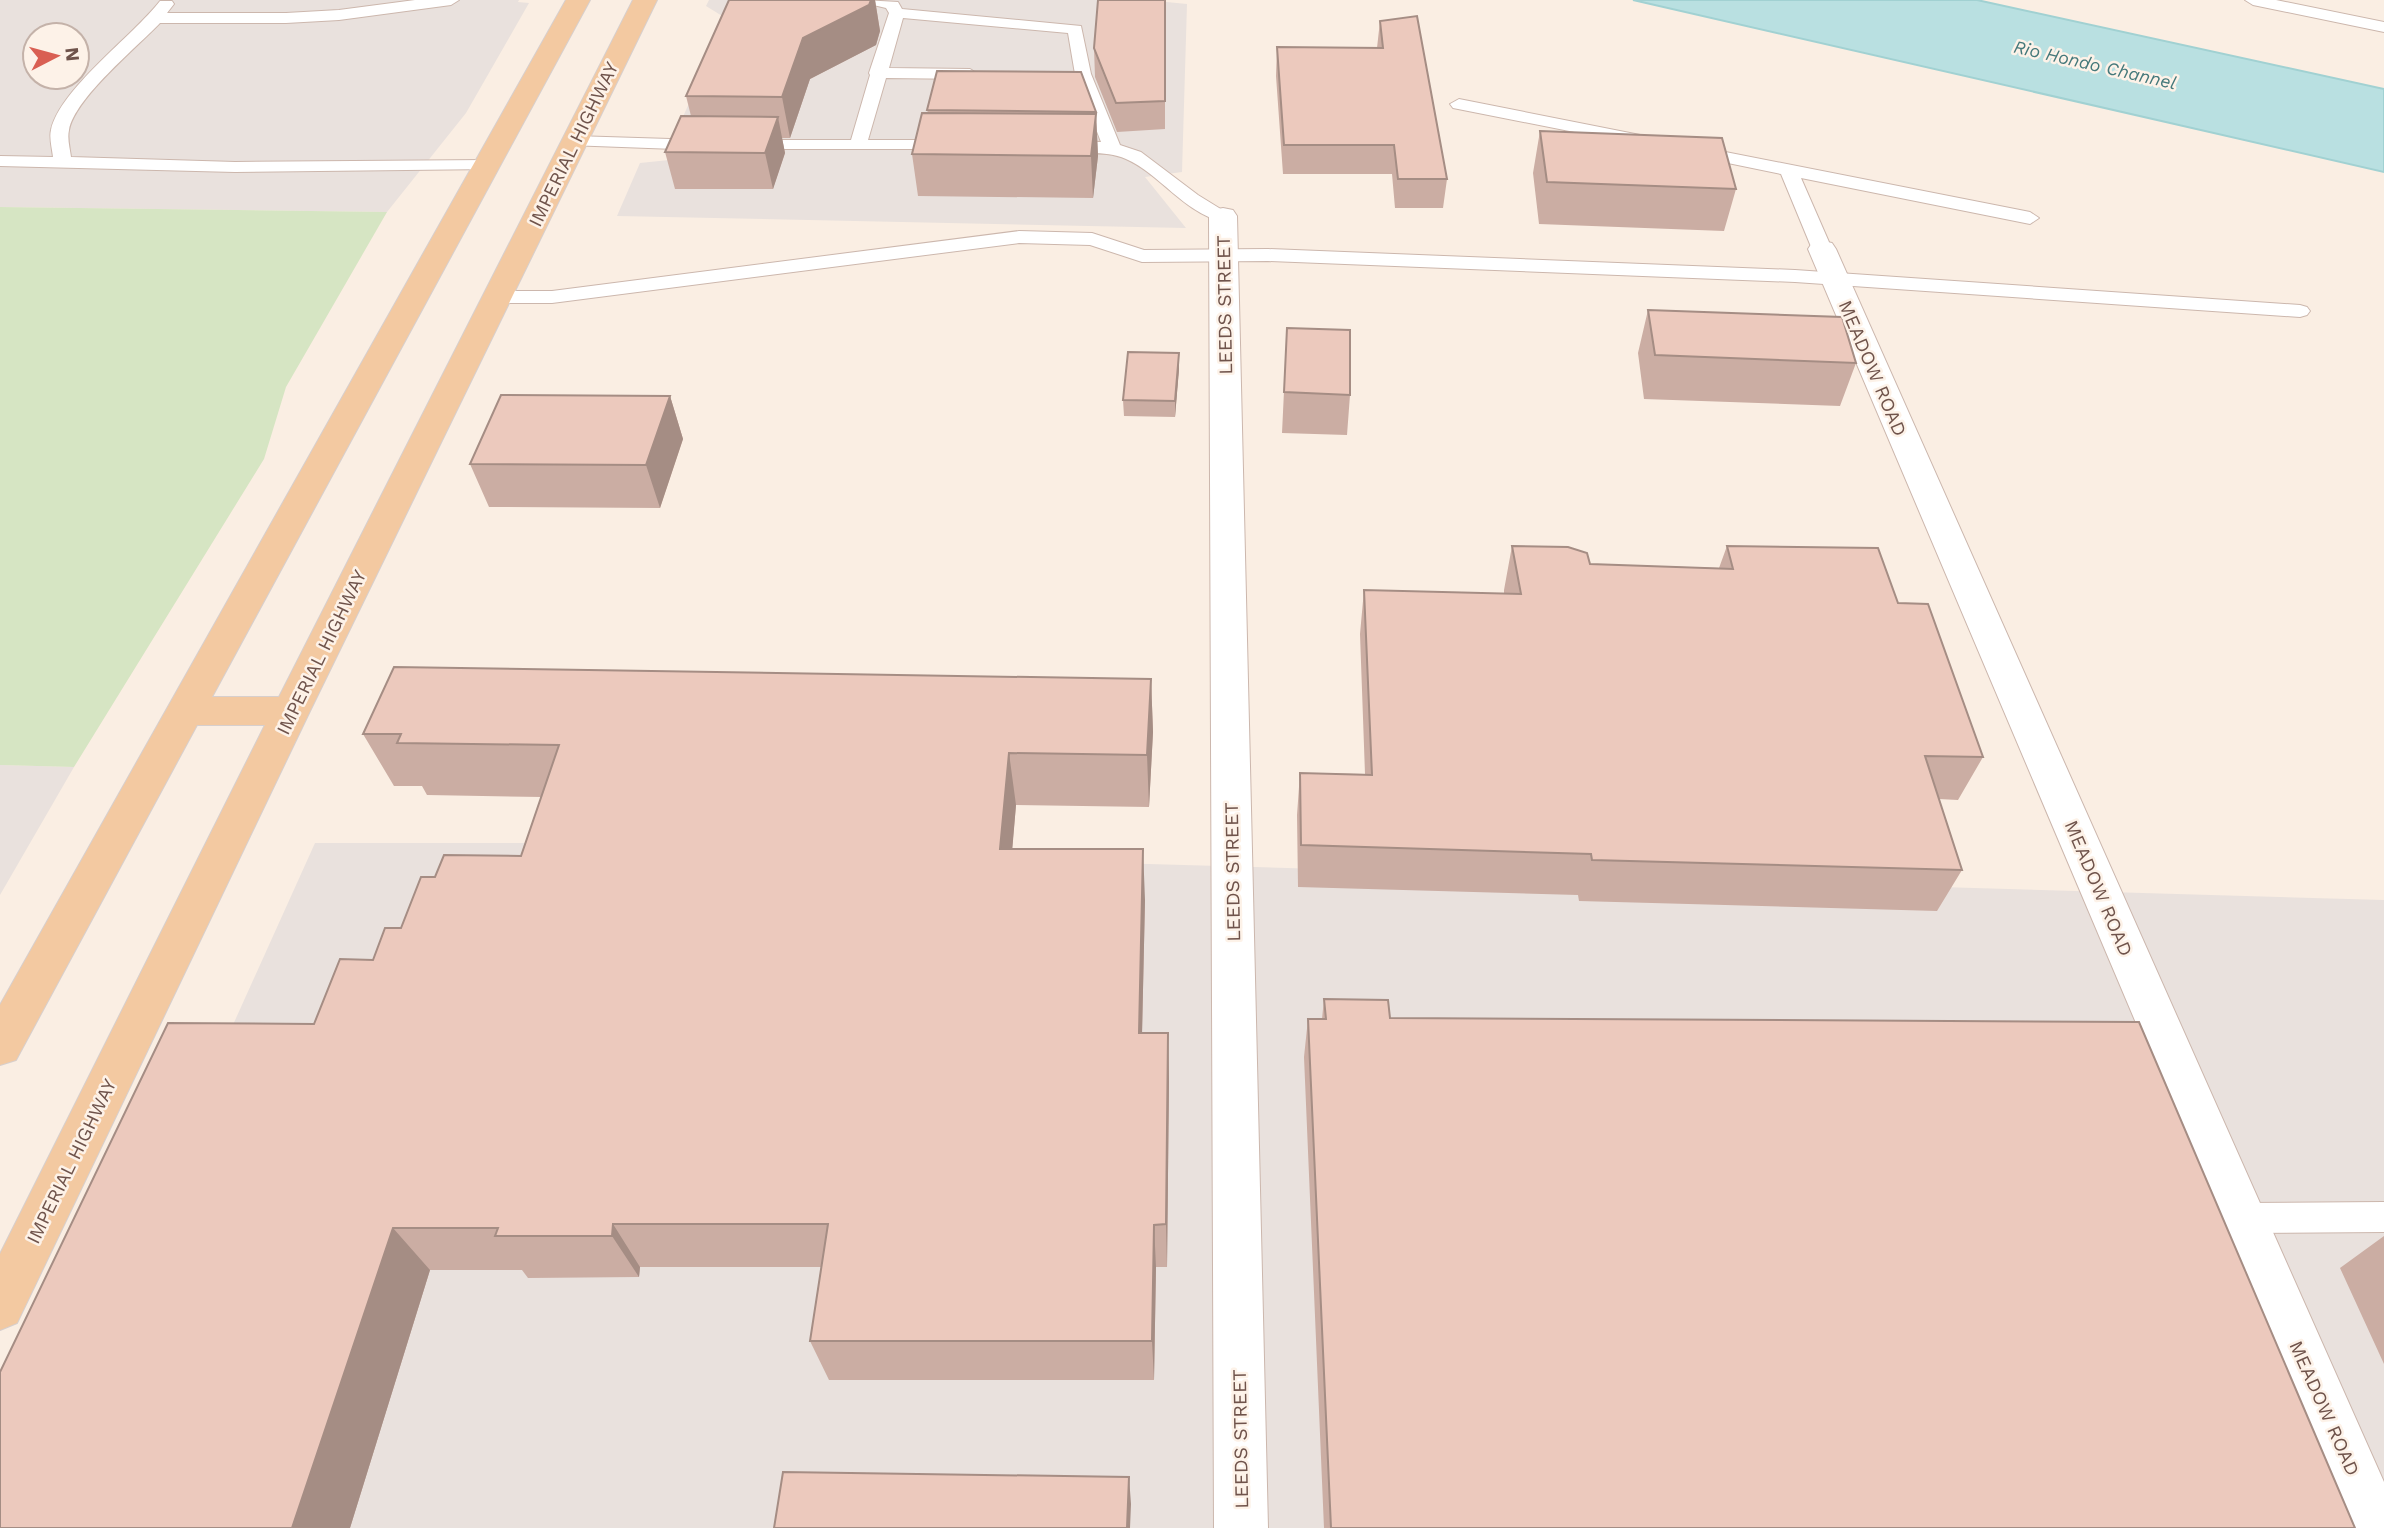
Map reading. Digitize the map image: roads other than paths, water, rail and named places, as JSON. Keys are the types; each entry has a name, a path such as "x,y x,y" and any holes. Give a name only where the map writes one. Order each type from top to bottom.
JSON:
{"main road":[{"path":"0,1046 578,0"},
{"name":"IMPERIAL HIGHWAY","path":"0,1306 291,711 645,0"},
{"path":"184,711 291,711"}],"street":[{"name":"LEEDS STREET","path":"1223,216 1241,1528"},
{"name":"MEADOW ROAD","path":"1828,264 2377,1528"}],"lane":[{"path":"62,162 60,128 76,98 158,18 169,0"},
{"path":"158,18 312,16 451,0"},
{"path":"872,0 892,5 897,13"},
{"path":"2253,0 2384,27"},
{"path":"858,145 877,73 897,13"},
{"path":"897,13 1075,29 1076,74 1112,148"},
{"path":"877,73 987,74"},
{"path":"1460,104 2030,218"},
{"path":"574,141 728,145 964,145"},
{"path":"1043,146 1112,148 1135,156 1191,199 1223,216"},
{"path":"0,161 235,167 487,165"},
{"path":"1789,170 1828,264"},
{"path":"497,297 552,298 1019,237 1092,239 1142,256 1268,255 1828,264 2300,311"},
{"path":"2242,1218 2384,1217"}],"water":[{"name":"Rio Hondo Channel","path":"1633,0 1977,0 2384,89 2384,172"}]}
